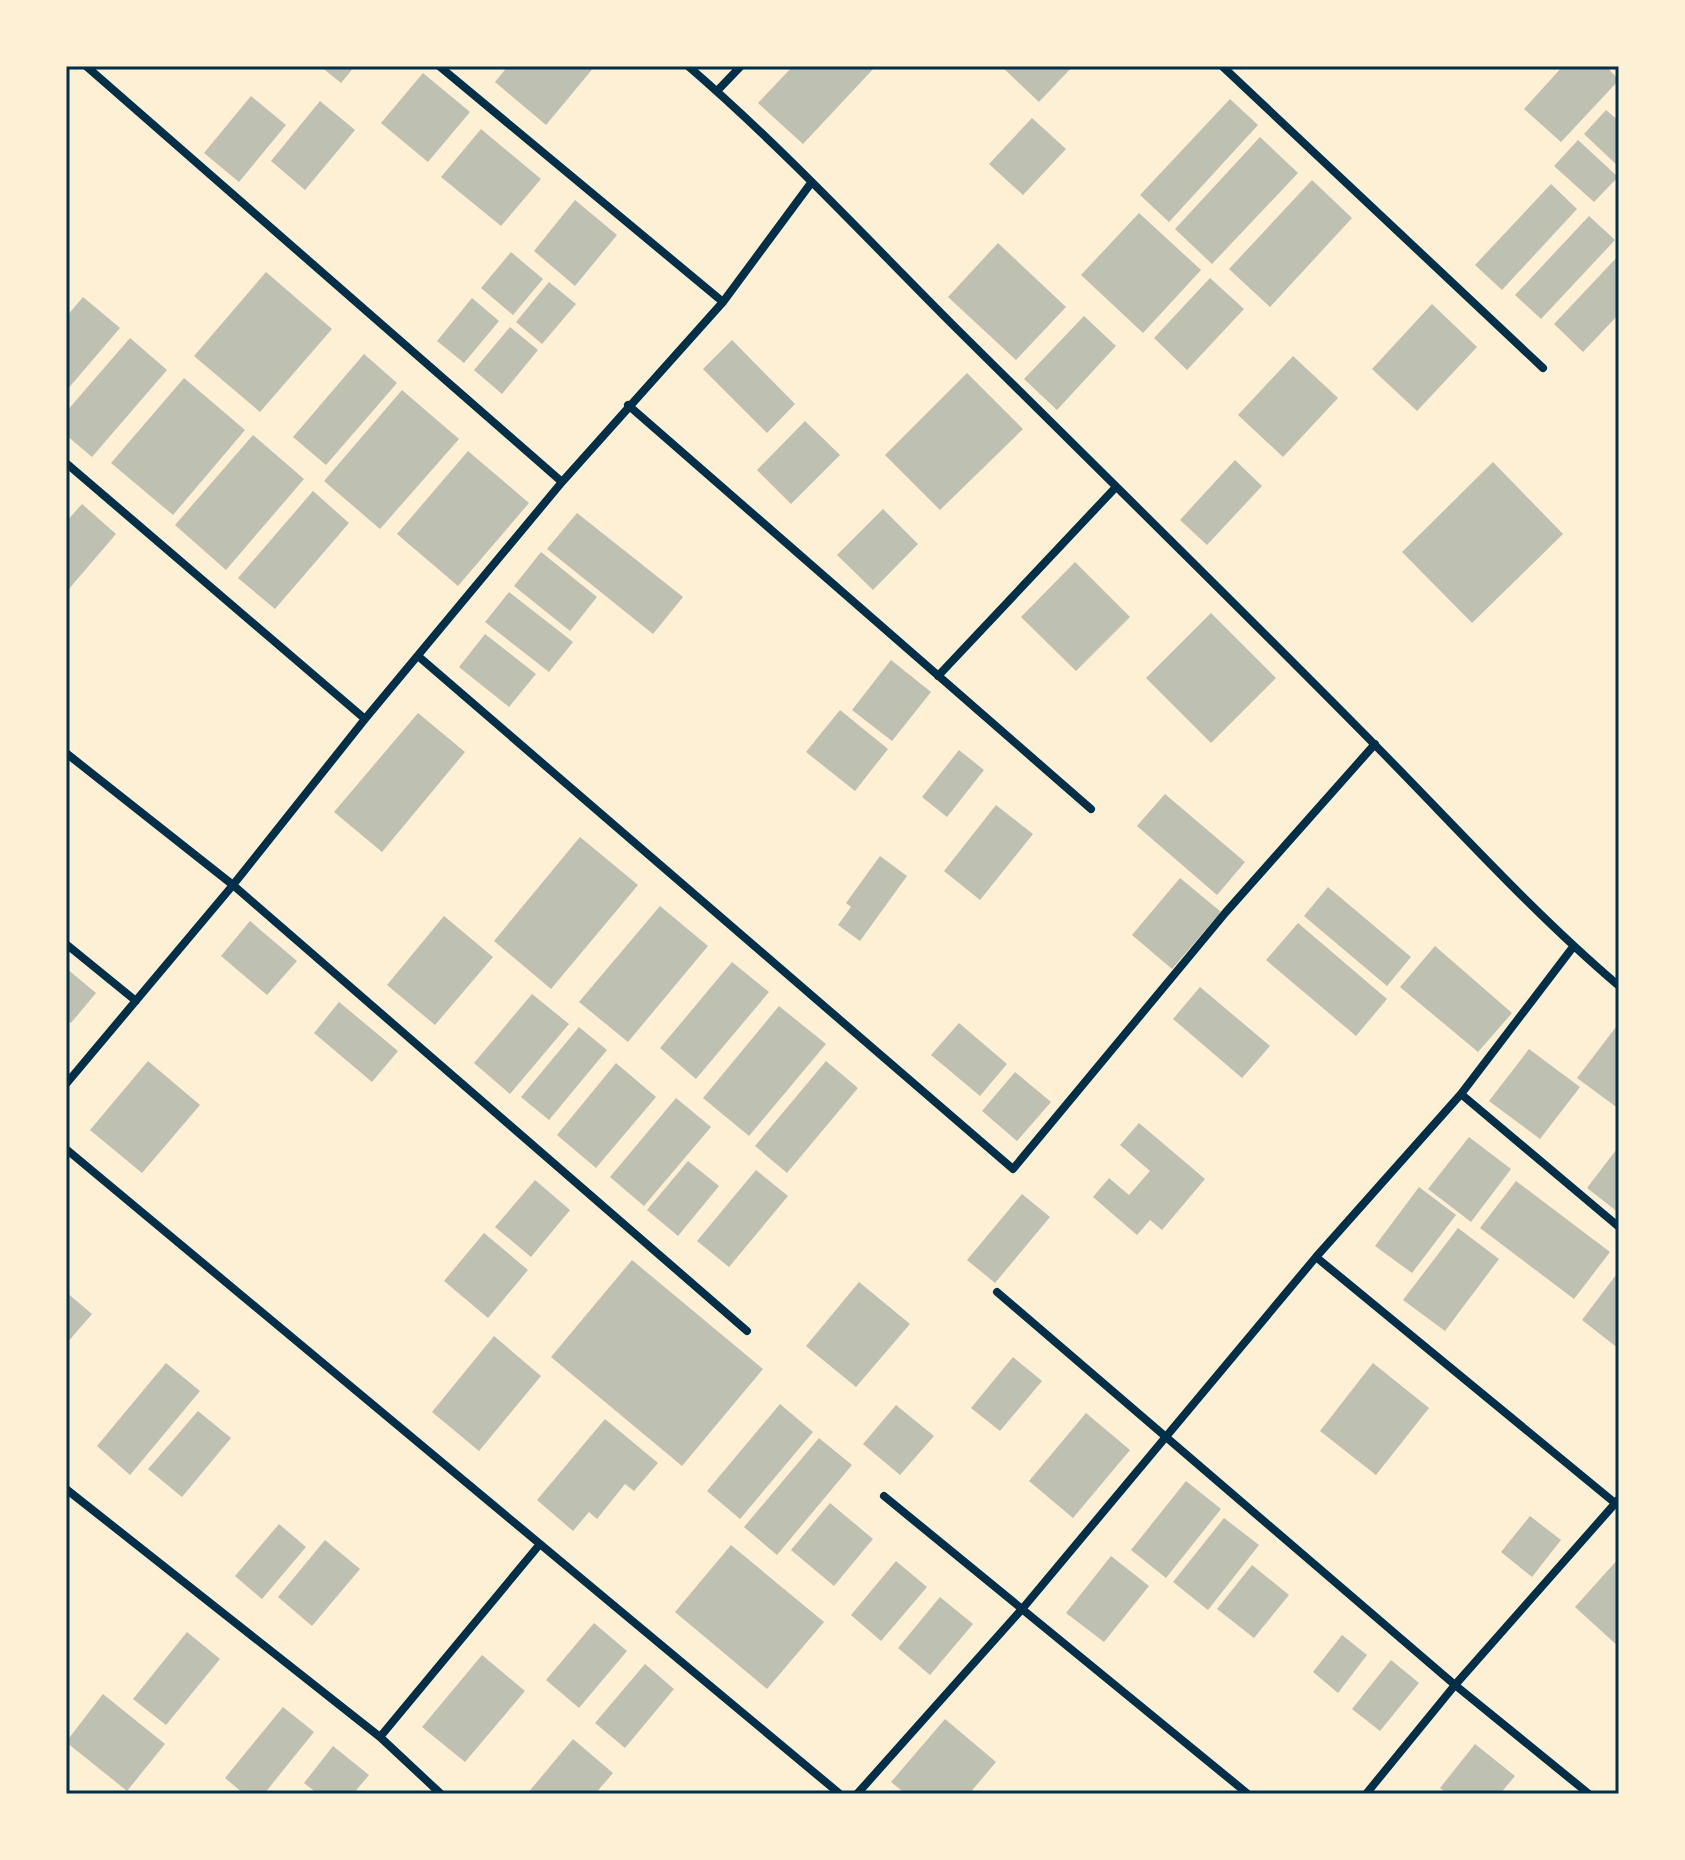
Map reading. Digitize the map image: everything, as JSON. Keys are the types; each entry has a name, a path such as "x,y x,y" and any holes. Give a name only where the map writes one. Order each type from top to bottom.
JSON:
{"street":[{"path":"86,66 562,482"},
{"path":"439,66 723,302"},
{"path":"688,66 811,183 1375,744 1573,947 1619,986"},
{"path":"717,91 741,66"},
{"path":"1222,66 1543,368"},
{"path":"66,1084 562,482 723,302 811,183"},
{"path":"628,405 1091,809"},
{"path":"66,463 365,719"},
{"path":"938,676 1116,487"},
{"path":"418,656 1013,1169 1226,912 1375,744"},
{"path":"66,753 233,885 747,1331"},
{"path":"66,944 136,1001"},
{"path":"857,1794 1023,1608 1316,1257 1461,1094 1573,947"},
{"path":"1461,1094 1619,1227"},
{"path":"66,1149 840,1794"},
{"path":"1316,1257 1617,1501 1455,1685 1366,1794"},
{"path":"997,1292 1455,1685 1589,1794"},
{"path":"66,1489 380,1737 441,1794"},
{"path":"884,1496 1248,1794"},
{"path":"380,1737 540,1544"}],"building":[{"path":"320,66 355,66 341,83"},
{"path":"508,66 595,66 546,125 495,82"},
{"path":"793,66 876,66 803,144 758,103"},
{"path":"1001,66 1073,66 1039,102"},
{"path":"1563,66 1606,66 1619,80 1561,142 1524,109"},
{"path":"423,73 470,112 428,162 381,123"},
{"path":"251,96 286,125 239,182 204,153"},
{"path":"1230,99 1258,125 1169,222 1140,195"},
{"path":"320,101 355,130 305,190 271,161"},
{"path":"1606,110 1619,121 1619,167 1584,134"},
{"path":"1032,118 1066,149 1023,195 989,164"},
{"path":"481,129 541,179 501,226 441,177"},
{"path":"1260,137 1298,173 1212,264 1175,229"},
{"path":"1578,140 1618,177 1594,202 1554,166"},
{"path":"1312,180 1352,218 1270,307 1229,269"},
{"path":"1551,184 1577,209 1502,290 1475,265"},
{"path":"575,200 617,235 575,286 534,251"},
{"path":"1139,213 1201,270 1143,333 1081,275"},
{"path":"1589,216 1615,240 1541,319 1515,295"},
{"path":"998,243 1066,307 1016,360 948,297"},
{"path":"511,252 543,279 513,315 481,288"},
{"path":"1619,255 1619,314 1583,352 1554,324"},
{"path":"266,272 332,329 260,412 194,356"},
{"path":"1210,278 1244,309 1187,370 1154,338"},
{"path":"549,282 576,304 542,344 516,322"},
{"path":"83,297 120,328 66,391 66,317"},
{"path":"472,298 499,321 464,363 437,341"},
{"path":"1432,304 1477,347 1417,411 1372,369"},
{"path":"1084,316 1116,346 1057,410 1024,379"},
{"path":"510,327 538,350 502,394 474,370"},
{"path":"130,338 167,370 92,457 66,435 66,412"},
{"path":"732,340 795,404 767,433 703,369"},
{"path":"364,354 397,383 326,465 293,437"},
{"path":"1293,356 1338,398 1283,457 1238,415"},
{"path":"967,373 1023,429 940,510 885,455"},
{"path":"184,378 245,430 173,515 111,463"},
{"path":"402,390 459,439 380,529 324,481"},
{"path":"805,421 840,455 791,504 757,470"},
{"path":"253,435 304,479 226,570 175,525"},
{"path":"468,451 529,503 458,586 397,534"},
{"path":"1235,460 1262,486 1207,545 1180,520"},
{"path":"1493,462 1563,534 1472,623 1402,552"},
{"path":"313,491 349,523 275,609 238,578"},
{"path":"82,504 116,534 68,590 66,522"},
{"path":"883,509 918,544 873,590 837,555"},
{"path":"577,513 683,597 653,634 547,549"},
{"path":"541,552 597,597 570,631 514,586"},
{"path":"1075,562 1130,617 1076,671 1021,617"},
{"path":"509,592 573,642 549,672 485,622"},
{"path":"1211,613 1276,678 1211,743 1146,678"},
{"path":"485,634 536,674 509,707 459,667"},
{"path":"891,660 931,692 892,741 852,710"},
{"path":"840,710 888,749 855,791 806,752"},
{"path":"418,713 465,752 382,852 334,812"},
{"path":"959,750 984,770 947,817 922,797"},
{"path":"1165,794 1245,862 1217,895 1137,826"},
{"path":"996,805 1033,834 980,900 944,871"},
{"path":"580,837 638,885 551,989 494,941"},
{"path":"880,856 907,876 860,941 838,925 851,907 846,903"},
{"path":"1180,878 1221,912 1172,969 1132,935"},
{"path":"1328,887 1411,957 1387,986 1304,916"},
{"path":"660,906 708,946 628,1042 579,1002"},
{"path":"444,916 493,957 435,1025 387,985"},
{"path":"250,921 297,961 267,995 221,956"},
{"path":"1298,923 1387,999 1356,1036 1266,960"},
{"path":"1435,946 1512,1013 1478,1052 1400,987"},
{"path":"732,962 769,992 696,1079 660,1048"},
{"path":"66,968 96,993 71,1023 66,1019"},
{"path":"1200,987 1270,1046 1242,1078 1173,1019"},
{"path":"532,994 569,1024 510,1094 474,1063"},
{"path":"339,1002 398,1051 372,1082 314,1033"},
{"path":"779,1006 826,1044 749,1136 703,1098"},
{"path":"959,1023 1007,1064 980,1096 931,1055"},
{"path":"579,1027 607,1050 549,1120 521,1097"},
{"path":"1616,1027 1619,1029 1619,1109 1577,1078"},
{"path":"1529,1049 1580,1087 1540,1139 1489,1101"},
{"path":"148,1061 200,1105 142,1173 90,1130"},
{"path":"826,1061 858,1088 787,1173 755,1146"},
{"path":"616,1063 656,1097 596,1168 557,1135"},
{"path":"1015,1072 1051,1102 1017,1141 982,1111"},
{"path":"676,1098 711,1127 644,1206 610,1177"},
{"path":"1139,1123 1205,1179 1162,1230 1150,1220 1137,1235 1093,1197 1109,1178 1129,1195 1150,1171 1120,1145"},
{"path":"1469,1137 1511,1169 1471,1222 1428,1189"},
{"path":"1619,1146 1619,1213 1587,1188"},
{"path":"688,1161 719,1186 678,1236 647,1210"},
{"path":"756,1170 788,1196 729,1267 697,1241"},
{"path":"535,1180 570,1210 531,1257 495,1227"},
{"path":"1516,1181 1610,1252 1574,1299 1480,1228"},
{"path":"1419,1187 1456,1215 1412,1273 1375,1246"},
{"path":"1022,1194 1050,1217 995,1283 967,1260"},
{"path":"1458,1228 1499,1259 1445,1331 1403,1300"},
{"path":"484,1233 528,1270 488,1318 444,1281"},
{"path":"632,1260 763,1369 682,1466 551,1357"},
{"path":"1619,1271 1619,1349 1582,1320"},
{"path":"859,1282 910,1324 856,1387 806,1346"},
{"path":"66,1292 92,1314 66,1344"},
{"path":"494,1336 541,1376 479,1451 432,1412"},
{"path":"1013,1357 1042,1381 1000,1431 971,1408"},
{"path":"166,1363 200,1391 130,1475 97,1446"},
{"path":"1373,1363 1429,1408 1376,1475 1320,1431"},
{"path":"780,1404 813,1432 740,1519 707,1491"},
{"path":"896,1405 934,1436 900,1475 863,1444"},
{"path":"198,1411 231,1438 182,1497 148,1469"},
{"path":"1086,1413 1130,1450 1073,1518 1029,1481"},
{"path":"605,1419 658,1463 634,1491 625,1484 597,1519 589,1512 573,1531 537,1500"},
{"path":"819,1438 852,1465 777,1555 744,1527"},
{"path":"1186,1481 1221,1509 1166,1578 1131,1550"},
{"path":"830,1503 873,1539 834,1586 791,1550"},
{"path":"1530,1516 1561,1540 1532,1577 1501,1552"},
{"path":"1224,1518 1259,1545 1208,1610 1173,1582"},
{"path":"279,1524 306,1547 262,1599 235,1576"},
{"path":"325,1540 360,1569 312,1626 278,1597"},
{"path":"731,1545 824,1622 767,1689 675,1612"},
{"path":"1111,1556 1149,1586 1104,1642 1066,1613"},
{"path":"1619,1558 1619,1647 1575,1607"},
{"path":"896,1561 927,1587 881,1641 851,1615"},
{"path":"1252,1565 1289,1595 1254,1638 1217,1609"},
{"path":"940,1597 973,1624 930,1675 898,1648"},
{"path":"594,1623 627,1651 579,1708 546,1680"},
{"path":"187,1632 220,1659 166,1725 133,1699"},
{"path":"1342,1635 1367,1655 1338,1693 1313,1672"},
{"path":"482,1655 525,1691 465,1762 422,1727"},
{"path":"1391,1660 1419,1683 1380,1731 1352,1709"},
{"path":"645,1664 674,1689 625,1748 595,1723"},
{"path":"103,1694 165,1744 127,1791 66,1742"},
{"path":"283,1707 314,1732 264,1794 244,1794 225,1778"},
{"path":"945,1719 996,1762 969,1794 906,1794 891,1782"},
{"path":"573,1739 613,1773 595,1794 527,1794"},
{"path":"1475,1744 1515,1776 1500,1794 1448,1794 1440,1788"},
{"path":"333,1746 369,1775 353,1794 318,1794 304,1783"}]}
